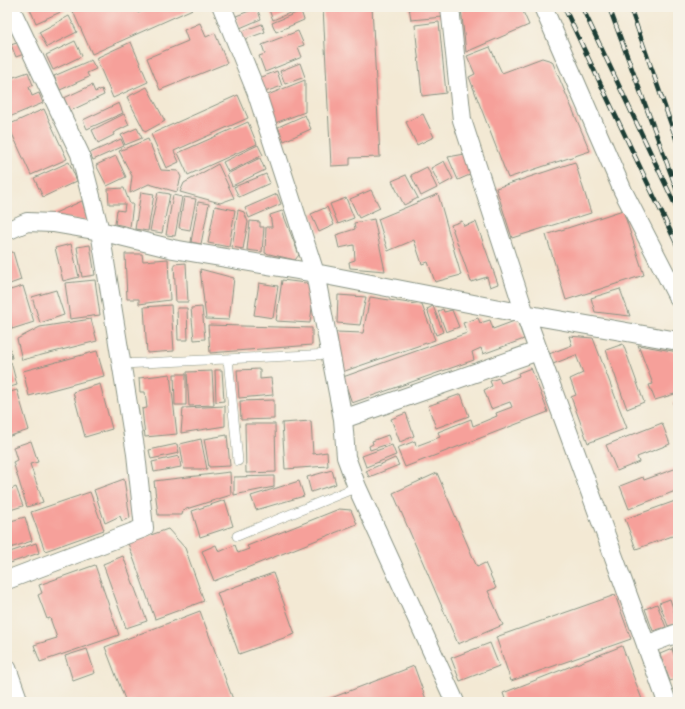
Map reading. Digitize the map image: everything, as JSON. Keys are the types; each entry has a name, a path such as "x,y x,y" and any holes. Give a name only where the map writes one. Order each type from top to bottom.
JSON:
{"street":[{"path":"7,580 144,528 136,454 100,231 80,154 10,7"},
{"path":"222,7 256,91 315,273 344,419 346,458 357,487 455,702"},
{"path":"450,7 462,120 538,351 667,702"},
{"path":"543,7 623,191 678,298"},
{"path":"7,231 27,222 53,223 100,231 173,249 315,273 525,314 678,341"},
{"path":"344,419 538,351"},
{"path":"646,645 678,633"},
{"path":"7,668 19,702"}],"lane":[{"path":"122,364 330,354"},
{"path":"228,359 238,460"},
{"path":"237,536 357,487"}],"building":[{"path":"29,7 63,7 65,10 36,23"},
{"path":"71,7 136,7 138,13 151,7 197,7 92,54"},
{"path":"277,7 298,7 299,9 273,20 269,10"},
{"path":"323,7 372,7 380,157 350,158 350,165 331,166"},
{"path":"409,7 442,7 443,17 411,20"},
{"path":"521,7 529,25 466,52 461,8"},
{"path":"257,8 261,19 240,28 236,16"},
{"path":"301,11 304,20 276,32 272,23"},
{"path":"69,16 77,32 47,47 39,32"},
{"path":"439,22 446,93 422,96 415,25"},
{"path":"200,23 206,37 215,33 227,63 160,90 147,58 188,41 184,30"},
{"path":"262,24 265,32 243,40 240,32"},
{"path":"298,31 304,45 298,47 302,57 265,72 259,56 265,54 262,45"},
{"path":"75,41 82,56 53,70 46,55"},
{"path":"19,42 24,54 16,57 11,45"},
{"path":"131,42 148,82 113,98 96,58"},
{"path":"490,47 502,73 542,58 552,61 590,151 508,178 469,77 475,74 467,56"},
{"path":"91,60 96,69 87,73 89,77 60,90 54,76"},
{"path":"300,63 305,77 285,84 280,71"},
{"path":"7,68 11,78 28,72 33,85 29,87 32,96 39,93 43,103 7,118"},
{"path":"277,71 282,86 262,93 257,79"},
{"path":"305,80 305,112 275,123 265,96"},
{"path":"92,85 95,92 102,89 104,95 70,111 64,98"},
{"path":"147,87 165,121 145,132 127,97"},
{"path":"238,95 248,118 174,151 179,162 166,168 151,134"},
{"path":"119,103 123,113 87,129 83,120"},
{"path":"44,109 67,159 31,175 8,125"},
{"path":"124,114 129,125 98,143 92,130"},
{"path":"423,114 434,137 417,145 406,122"},
{"path":"305,115 311,129 284,141 278,127"},
{"path":"248,122 257,144 188,175 178,153"},
{"path":"137,128 142,138 125,145 121,135"},
{"path":"121,139 124,146 93,160 90,153"},
{"path":"148,139 161,170 178,171 181,177 177,192 149,184 130,193 132,176 119,151"},
{"path":"258,145 263,155 228,172 223,162"},
{"path":"465,154 474,173 458,180 448,157"},
{"path":"116,156 126,177 107,186 96,165"},
{"path":"260,158 265,170 232,186 227,174"},
{"path":"444,161 453,179 440,186 431,168"},
{"path":"69,162 77,181 43,197 34,178"},
{"path":"575,162 591,213 512,238 496,188"},
{"path":"218,164 234,198 220,203 180,192 184,183"},
{"path":"427,167 437,188 421,196 411,175"},
{"path":"266,174 270,183 239,197 234,187"},
{"path":"406,175 418,198 404,205 392,181"},
{"path":"124,188 130,204 133,204 130,227 115,224 117,210 124,211 125,204 109,204 108,189"},
{"path":"371,190 380,208 359,218 350,199"},
{"path":"141,192 154,194 148,231 135,229"},
{"path":"158,192 170,194 162,233 150,231"},
{"path":"277,194 281,204 249,218 245,208"},
{"path":"438,194 461,275 435,282 428,262 422,264 414,240 388,251 378,219"},
{"path":"173,195 182,197 175,236 166,235"},
{"path":"184,197 196,199 190,230 179,228"},
{"path":"346,198 354,218 338,224 330,204"},
{"path":"82,201 88,221 46,217"},
{"path":"198,202 209,204 201,244 191,242"},
{"path":"215,206 235,210 229,247 208,243"},
{"path":"327,207 334,225 319,232 311,214"},
{"path":"238,210 244,212 248,222 243,249 232,247"},
{"path":"623,210 644,275 566,300 546,235"},
{"path":"282,211 299,255 295,260 265,253 266,227 272,227 270,215"},
{"path":"374,219 385,271 350,268 349,262 355,260 354,245 339,248 336,235 355,229 354,223"},
{"path":"250,221 260,222 260,227 264,227 262,252 247,250"},
{"path":"462,221 464,226 476,222 498,284 490,287 487,277 471,282 451,225"},
{"path":"71,244 79,277 63,281 55,248"},
{"path":"90,245 95,275 82,277 77,247"},
{"path":"13,252 21,280 7,285 7,253"},
{"path":"125,254 142,254 143,261 168,259 170,300 139,304 139,299 127,299"},
{"path":"186,263 188,302 176,302 174,264"},
{"path":"200,269 234,278 229,320 206,319"},
{"path":"95,280 100,315 70,319 65,283"},
{"path":"282,280 306,283 310,286 312,308 310,323 276,321"},
{"path":"259,283 278,286 273,318 254,315"},
{"path":"23,286 34,322 12,329 7,311 7,291"},
{"path":"620,289 630,316 595,312 591,298"},
{"path":"56,290 64,315 40,323 32,297"},
{"path":"338,295 366,297 360,325 337,323"},
{"path":"370,297 422,305 435,340 342,372 336,332 363,333"},
{"path":"171,305 174,351 147,353 144,307"},
{"path":"433,306 443,332 436,335 427,309"},
{"path":"202,307 205,339 194,340 191,308"},
{"path":"177,308 187,308 188,340 178,340"},
{"path":"443,309 444,312 452,310 459,327 446,332 438,311"},
{"path":"478,318 480,323 490,320 493,329 517,320 524,339 483,354 481,348 472,352 474,360 352,403 343,377 467,333 463,323"},
{"path":"91,319 97,341 22,360 17,339 40,327"},
{"path":"208,325 312,328 312,345 210,353"},
{"path":"569,336 593,338 627,428 588,443 571,397 576,395 570,379 583,373 576,355 553,364 549,354 572,345"},
{"path":"8,340 12,358 7,359 7,341"},
{"path":"623,344 644,402 627,409 606,350"},
{"path":"638,345 678,352 678,393 655,400 649,385 653,384"},
{"path":"97,351 104,376 29,396 23,371"},
{"path":"11,362 17,385 7,388 7,363"},
{"path":"531,368 548,412 405,467 397,448 415,441 416,446 440,437 438,432 471,419 473,426 497,416 496,413 512,407 510,402 491,409 484,390 492,386 490,381 499,378 501,383 519,376 518,373"},
{"path":"260,369 260,379 271,378 273,395 239,398 237,370"},
{"path":"215,370 222,370 224,401 216,402"},
{"path":"212,371 214,405 189,406 187,372"},
{"path":"170,374 177,434 145,437 142,409 147,408 145,392 140,392 139,378"},
{"path":"174,374 186,374 186,405 175,405"},
{"path":"100,384 112,429 85,437 73,392"},
{"path":"17,390 29,430 7,437 7,393"},
{"path":"461,394 469,416 436,428 428,406"},
{"path":"274,400 274,419 241,420 240,401"},
{"path":"678,401 678,416 673,403"},
{"path":"225,406 225,426 181,433 183,408"},
{"path":"406,413 414,436 400,442 391,419"},
{"path":"311,421 313,454 327,452 328,466 285,469 282,423"},
{"path":"662,423 670,444 637,457 639,462 617,471 606,445"},
{"path":"245,424 275,424 276,472 246,473"},
{"path":"227,435 230,466 209,467 204,439"},
{"path":"388,435 391,443 370,450 369,446 373,444 372,441"},
{"path":"201,439 207,469 184,469 180,444"},
{"path":"31,441 38,462 30,464 43,502 27,507 13,462 17,460 13,447"},
{"path":"177,444 179,453 151,459 149,450"},
{"path":"392,445 396,455 366,467 362,456"},
{"path":"179,456 181,467 154,472 152,462"},
{"path":"395,458 399,465 369,477 366,471"},
{"path":"677,468 678,490 629,509 620,486 643,477 644,480"},
{"path":"332,470 336,484 311,492 307,477"},
{"path":"230,472 231,495 183,510 182,515 158,515 154,481"},
{"path":"437,473 477,567 485,563 496,588 488,591 503,625 458,644 393,493"},
{"path":"274,476 274,487 234,495 234,477"},
{"path":"124,479 130,518 122,521 120,516 105,523 94,490"},
{"path":"299,481 304,496 256,510 251,496"},
{"path":"16,487 23,506 7,511 7,491"},
{"path":"90,492 104,530 45,551 31,512"},
{"path":"225,500 233,526 200,537 192,511"},
{"path":"678,500 678,534 636,549 625,519"},
{"path":"339,509 351,510 357,524 214,581 202,551 216,545 219,552 235,545 238,553 249,549 247,546"},
{"path":"25,517 32,541 7,549 7,522"},
{"path":"168,529 185,548 204,601 155,619 128,543"},
{"path":"36,543 39,553 7,564 7,553"},
{"path":"123,556 147,621 126,628 103,564"},
{"path":"95,565 119,635 40,662 34,645 57,638 50,618 47,619 38,595 42,593 39,585"},
{"path":"273,573 295,634 239,654 217,593"},
{"path":"615,595 631,639 511,681 496,637"},
{"path":"678,596 678,609 673,597"},
{"path":"670,599 678,623 668,626 659,603"},
{"path":"657,604 666,627 653,631 645,609"},
{"path":"200,611 234,702 126,702 105,647"},
{"path":"490,643 499,666 460,681 451,658"},
{"path":"622,646 643,702 506,702 503,693"},
{"path":"678,646 678,663 672,648"},
{"path":"87,649 95,673 73,681 65,656"},
{"path":"672,649 678,666 678,678 670,681 660,654"},
{"path":"414,666 427,702 321,702"}],"railway":[{"path":"564,7 678,247"},
{"path":"582,7 678,211"},
{"path":"609,7 678,193"},
{"path":"630,7 678,144"}]}
